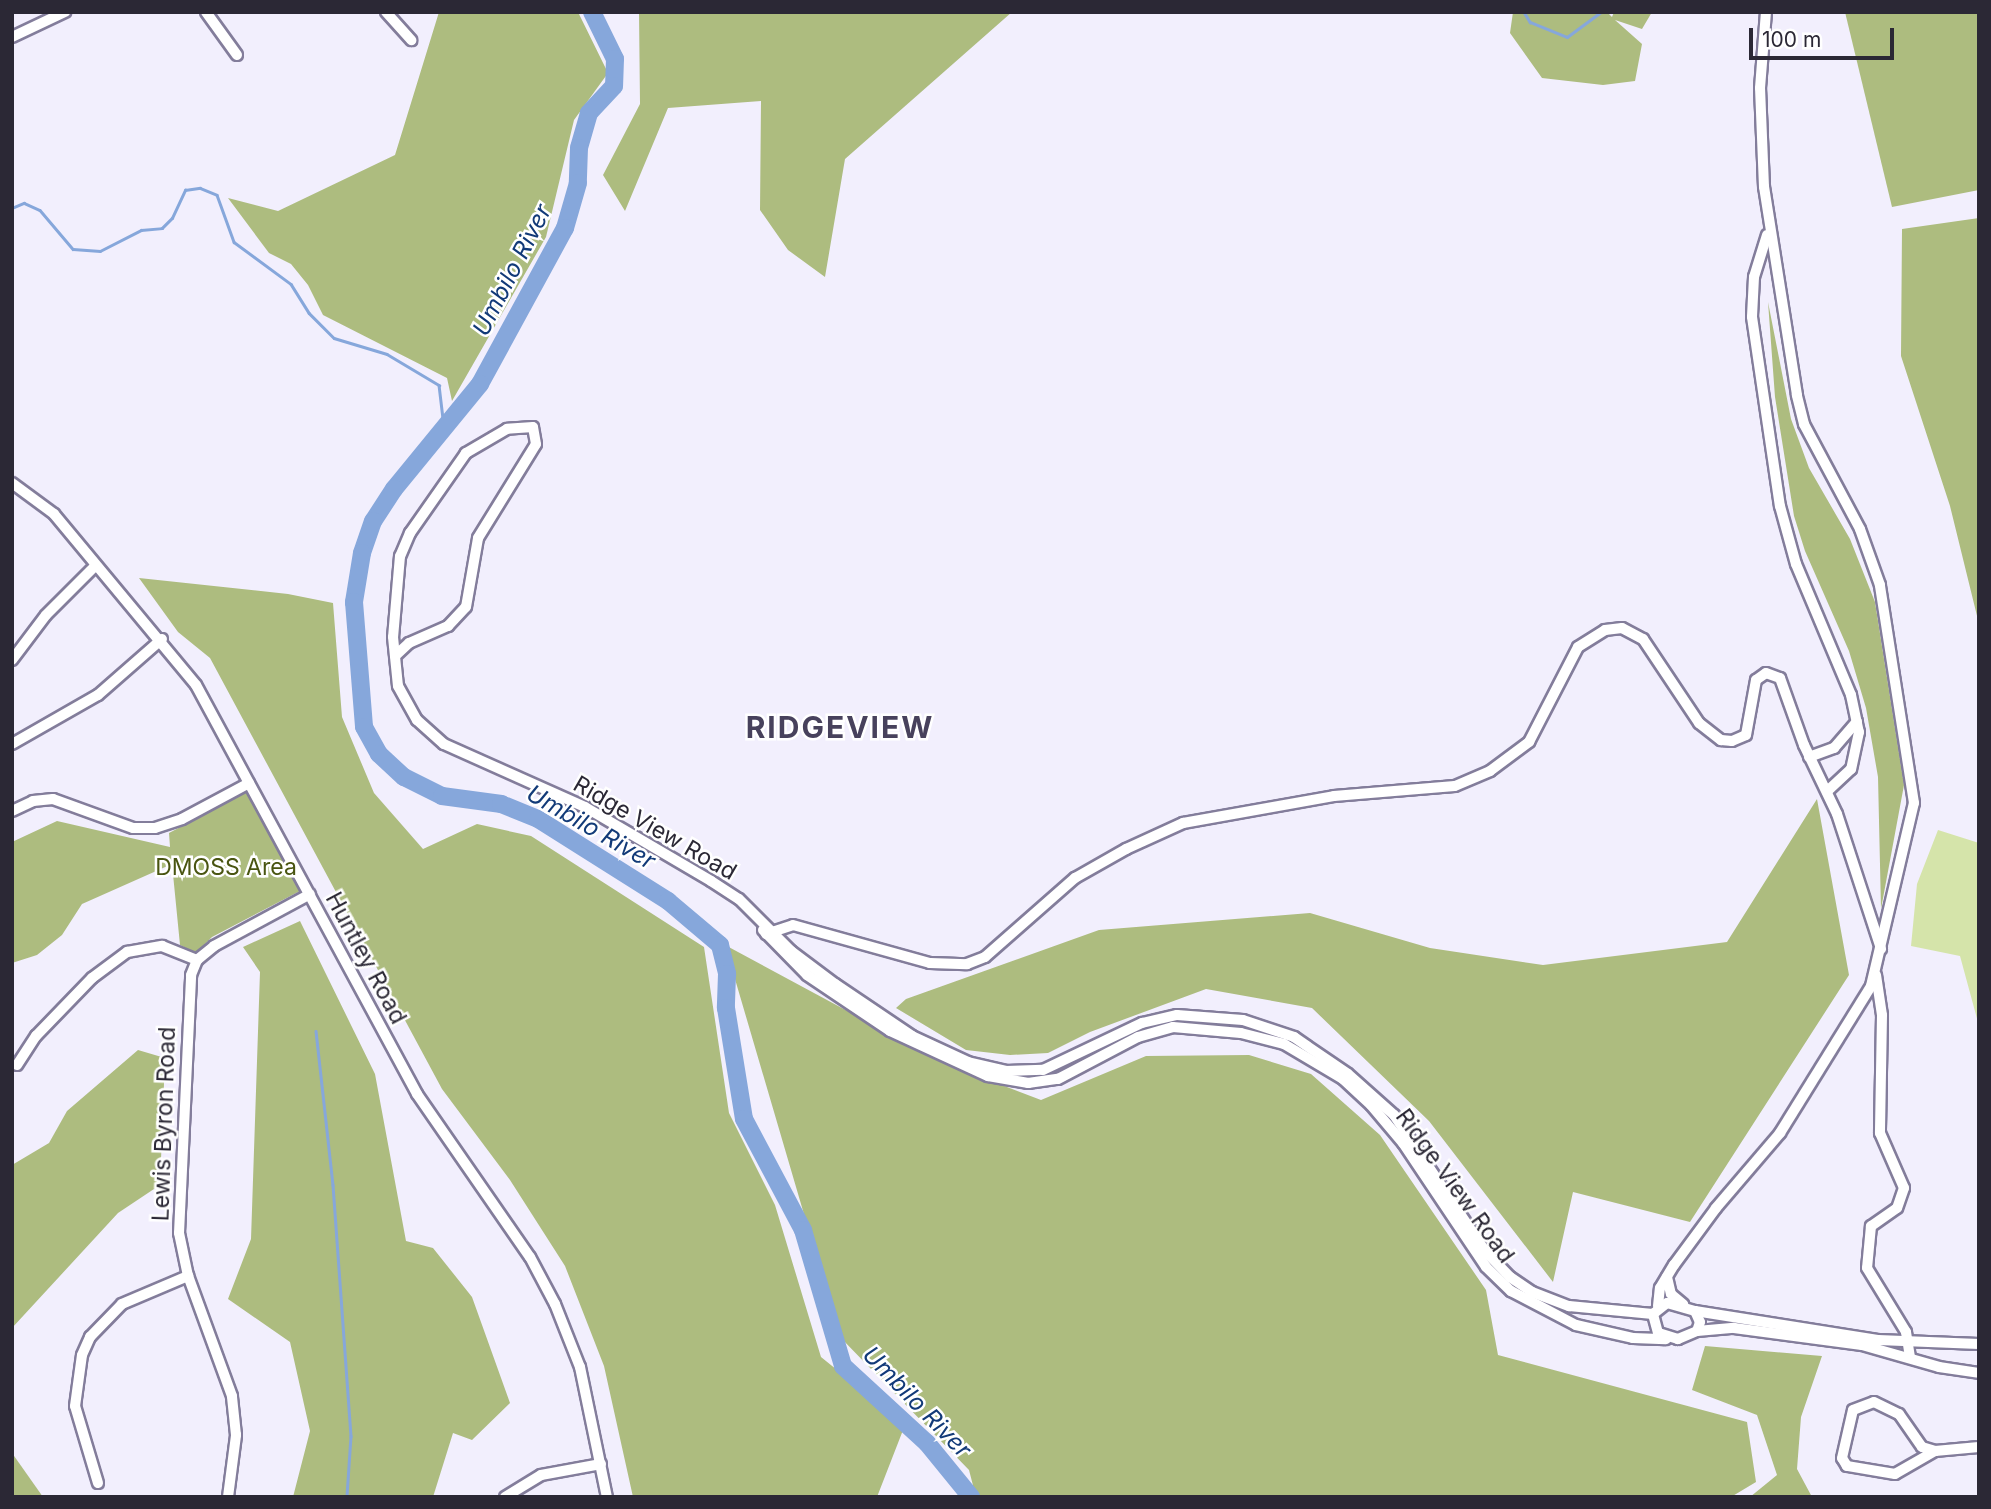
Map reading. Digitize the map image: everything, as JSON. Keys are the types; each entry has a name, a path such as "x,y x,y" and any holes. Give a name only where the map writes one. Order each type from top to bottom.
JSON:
{"street":[{"path":"12,37 65,12"},
{"path":"206,12 237,55"},
{"path":"386,12 411,40"},
{"path":"1766,12 1760,88 1769,232 1804,424 1860,529 1880,585 1912,781 1911,825 1876,975 1882,1015 1880,1133 1904,1188 1896,1208 1871,1226 1867,1268 1909,1343 1910,1358"},
{"path":"1769,232 1754,277 1752,317 1780,506 1796,564 1833,646 1857,722 1859,744 1851,769 1827,791"},
{"name":"Ridge View Road","path":"395,656 409,643 448,626 466,607 478,538 536,444 533,427 507,429 466,453 410,533 395,586 395,656 398,686 406,706 444,744 585,807 711,881 749,909 769,932 826,978 912,1035 968,1062 1006,1071 1057,1066 1160,1017 1207,1016 1269,1026 1323,1055 1394,1115 1486,1267 1528,1302 1586,1328 1633,1338 1666,1339 1683,1338 1697,1331 1747,1329 1862,1345 1979,1373"},
{"name":"Huntley Road","path":"12,483 54,514 95,566 162,639 195,685 417,1094 530,1257 555,1304 580,1367 607,1497"},
{"path":"12,660 46,615 95,566"},
{"path":"769,932 783,925 811,929 930,964 967,964 985,957 1075,878 1183,824 1334,796 1455,786 1490,771 1529,742 1545,718 1571,657 1588,638 1605,630 1622,628 1643,639 1699,723 1721,740 1732,741 1746,734 1752,689 1761,675 1774,674 1784,686 1809,757 1827,791 1881,948"},
{"path":"12,744 97,695 162,639"},
{"path":"1809,757 1834,748 1857,722"},
{"path":"12,811 33,802 53,799 132,828 155,828 182,819 249,783"},
{"path":"17,1065 36,1036 92,978 127,952 162,946 197,960 214,946 310,894"},
{"name":"Lewis Byron Road","path":"197,960 190,985 177,1208 188,1276 233,1405 236,1434 228,1497"},
{"path":"1666,1339 1653,1325 1658,1293 1667,1276 1716,1208 1780,1133 1876,975"},
{"name":"Ridge View Road","path":"1447,1201 1492,1258 1532,1292 1597,1311 1691,1309 1909,1343 1979,1344"},
{"path":"98,1483 75,1406 82,1355 90,1338 122,1304 188,1276"},
{"path":"1667,1276 1671,1294 1691,1309 1700,1322 1697,1331"},
{"path":"1935,1451 1916,1444 1899,1414 1874,1402 1853,1410 1842,1458 1847,1466 1895,1474 1935,1451 1979,1447"},
{"path":"505,1497 529,1479 601,1464"}],"green space":[{"path":"439,12 578,12 608,73 574,120 546,237 452,401 447,378 323,315 308,285 291,264 269,253 228,198 278,211 395,155"},
{"path":"639,12 1012,12 845,159 825,277 788,250 760,210 761,101 668,108 625,211 603,175 640,104"},
{"path":"1513,12 1607,12 1612,17 1614,12 1652,12 1642,29 1615,20 1642,44 1635,81 1603,85 1542,78 1510,33"},
{"path":"1845,12 1979,12 1979,190 1892,207"},
{"path":"1979,218 1979,624 1950,506 1901,356 1902,229"},
{"path":"1768,302 1791,419 1809,468 1850,539 1875,602 1904,785 1881,909 1878,777 1866,708 1849,651 1805,551 1794,516 1775,397"},
{"path":"139,578 288,594 333,603 342,717 374,793 423,849 477,824 531,836 704,947 729,1113 775,1205 821,1357 905,1425 877,1497 633,1497 604,1366 565,1266 510,1180 442,1089 210,658 178,632"},
{"name":"DMOSS Area","path":"247,792 300,891 212,937 196,953 180,945 172,864 82,904 62,935 37,955 12,963 12,842 57,821 170,847 169,833"},
{"path":"1817,799 1849,975 1690,1222 1573,1192 1553,1282 1429,1121 1312,1008 1206,989 1090,1032 1048,1053 1010,1055 966,1050 896,1008 906,999 1099,930 1310,913 1430,948 1543,965 1727,942"},
{"path":"1938,830 1979,843 1979,1026 1960,956 1911,946 1917,884"},
{"path":"300,921 375,1074 406,1241 433,1248 472,1297 510,1403 472,1440 453,1433 433,1497 293,1497 310,1431 290,1342 228,1299 251,1239 260,972 243,947"},
{"path":"725,945 942,1062 1041,1100 1146,1056 1249,1055 1311,1074 1380,1135 1486,1290 1498,1355 1747,1422 1756,1482 1731,1497 976,1497 969,1470 840,1337"},
{"path":"138,1050 165,1058 160,1185 118,1213 12,1328 12,1165 49,1143 67,1111"},
{"path":"1705,1346 1822,1356 1801,1417 1797,1469 1812,1497 1750,1497 1777,1475 1757,1415 1692,1390"},
{"path":"12,1453 43,1497 12,1497"}],"waterway":[{"name":"Umbilo River","path":"592,12 615,59 614,86 589,113 579,148 578,183 565,228 480,384 394,489 373,521 362,553 354,602 364,727 379,754 404,777 442,796 501,804 538,819 668,901 720,945 727,974 726,1008 744,1119 803,1230 843,1366 927,1443 971,1497"},
{"path":"1524,12 1530,22 1567,37 1601,12"},
{"path":"12,208 24,203 40,210 73,249 100,251 141,230 162,228 172,218 185,190 200,188 217,195 234,242 291,284 309,313 334,338 387,354 439,385 444,427"},
{"path":"316,1031 333,1185 351,1436 347,1497"}],"district":[{"name":"RIDGEVIEW","path":"840,727"}]}
